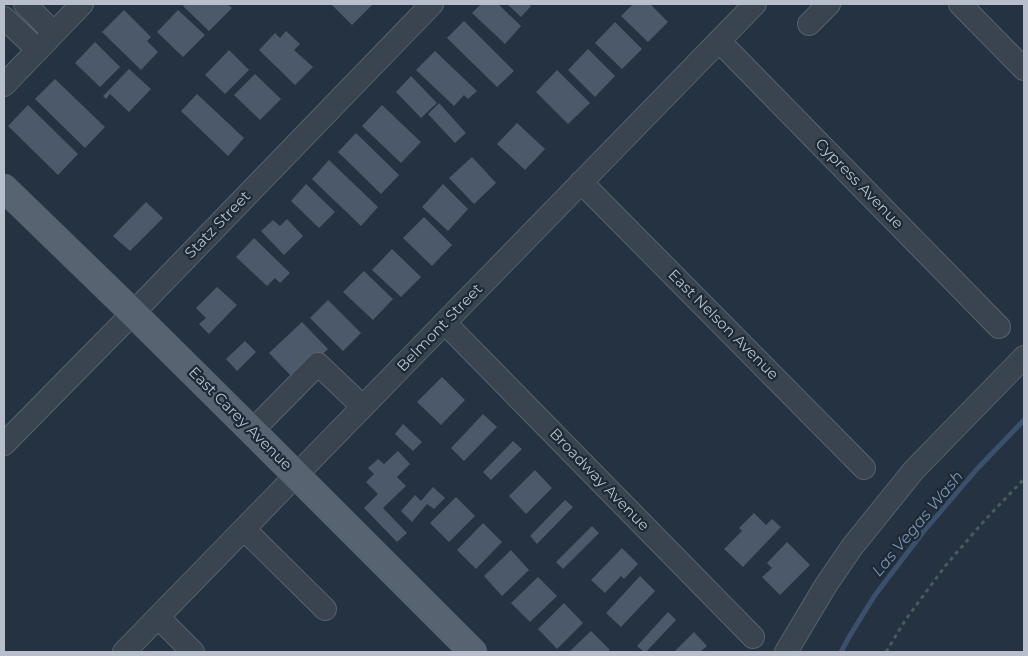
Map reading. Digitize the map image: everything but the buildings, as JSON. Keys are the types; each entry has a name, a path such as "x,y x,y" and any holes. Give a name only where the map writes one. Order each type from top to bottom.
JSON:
{"main road":[{"name":"East Carey Avenue","path":"4,188 297,475 473,652"}],"street":[{"path":"25,4 54,33"},
{"path":"4,85 82,4"},
{"name":"Statz Street","path":"4,444 432,4"},
{"name":"Belmont Street","path":"124,652 755,4"},
{"path":"809,24 829,4"},
{"path":"960,4 1024,69"},
{"path":"4,18 38,50"},
{"name":"Cypress Avenue","path":"719,41 1000,327"},
{"name":"East Nelson Avenue","path":"581,182 864,468"},
{"name":"Broadway Avenue","path":"445,323 752,637"},
{"path":"786,652 826,585 852,547 914,470 1024,357"},
{"path":"252,431 318,364 363,407"},
{"path":"244,529 325,609"},
{"path":"158,618 193,652"}],"path":[{"path":"886,652 906,620 946,565 984,520 1024,479"}],"waterway":[{"name":"Las Vegas Wash","path":"841,652 875,595 924,531 977,469 1024,420"}]}
